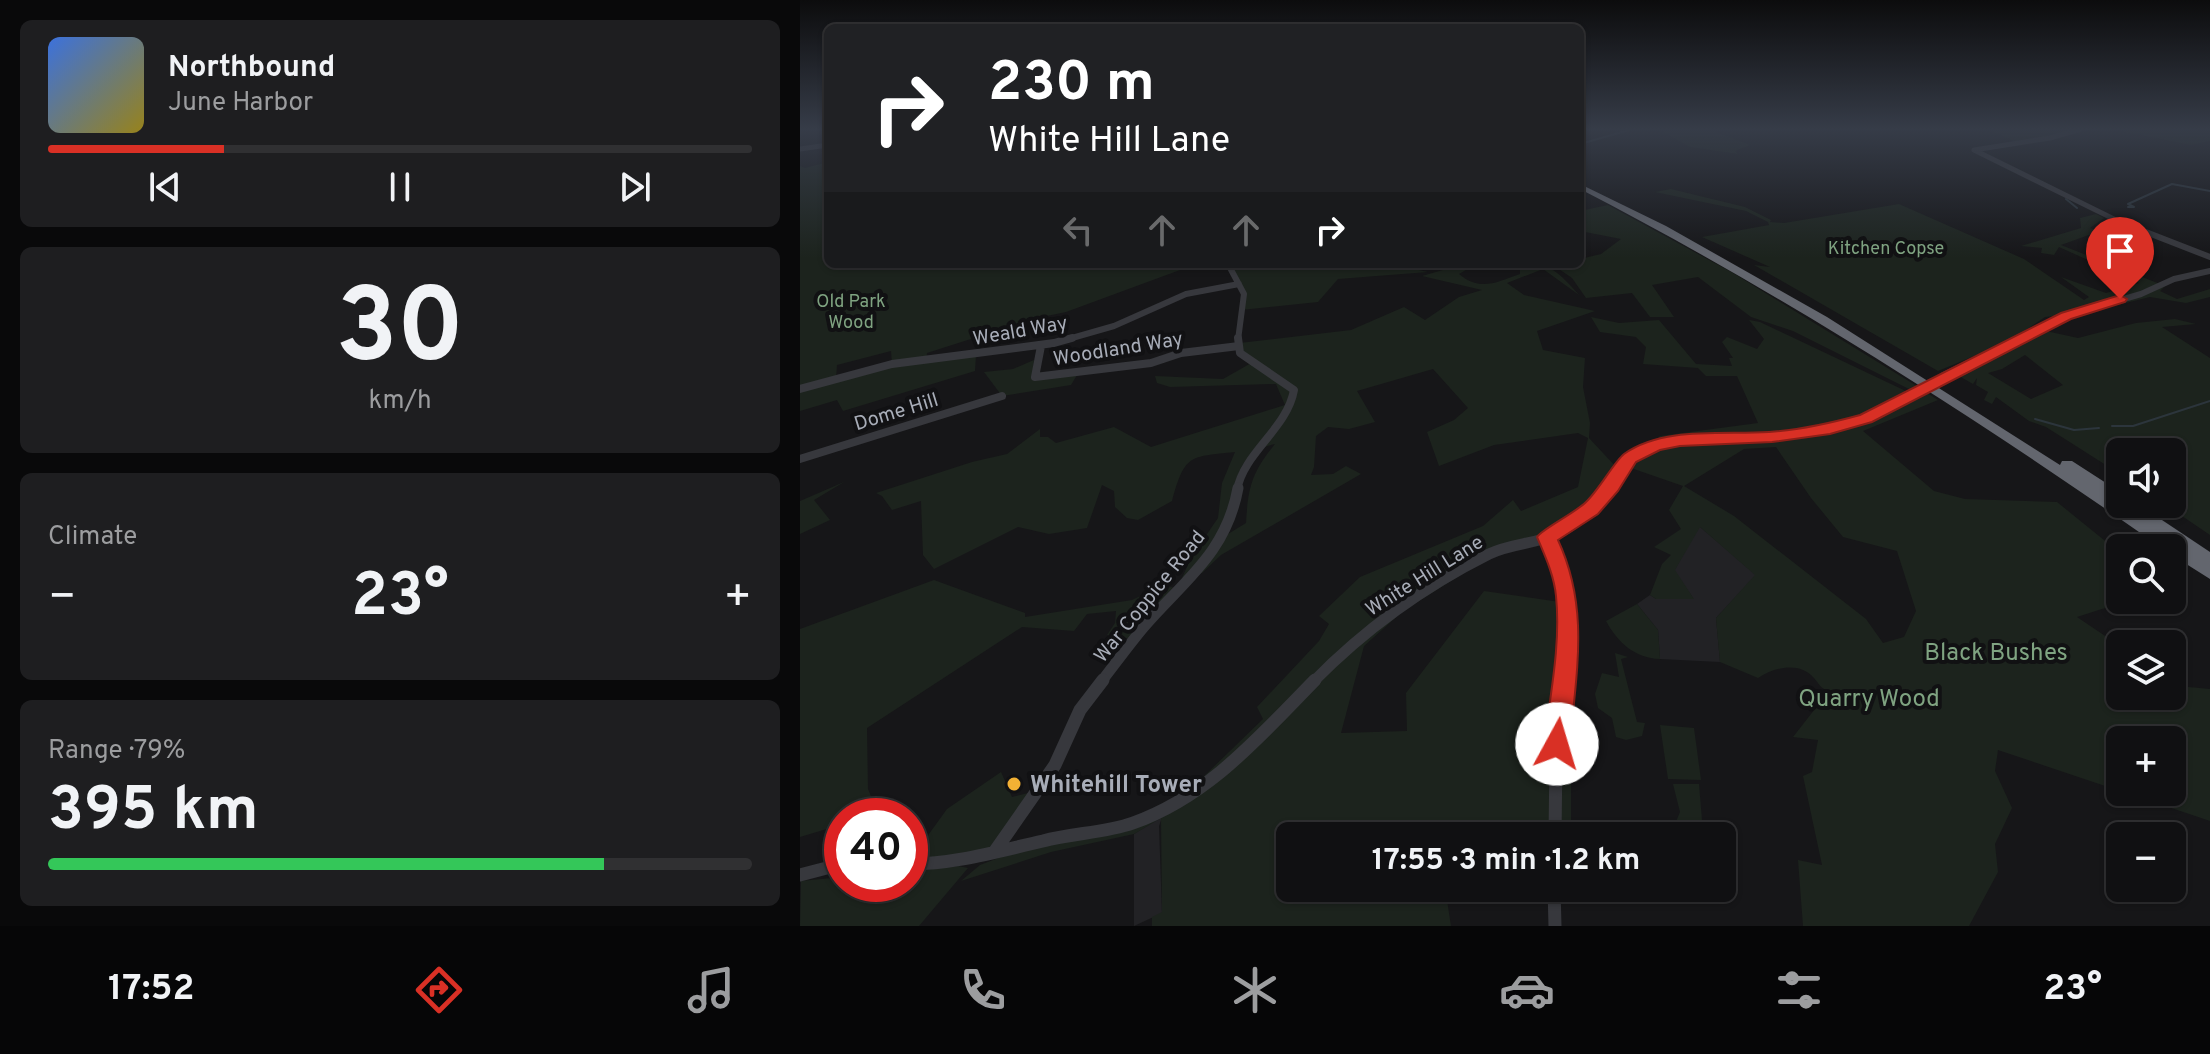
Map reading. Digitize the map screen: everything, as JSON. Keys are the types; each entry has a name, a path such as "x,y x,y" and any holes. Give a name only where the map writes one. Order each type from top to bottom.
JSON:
{"highway":[{"path":"1584,185 1727,257 1831,316 2106,490"},
{"path":"1584,185 1728,264 1875,352 2027,449 2210,573"},
{"path":"2148,518 2210,560"}],"street":[{"path":"2017,172 2099,214 2210,257"},
{"path":"1230,268 1244,294 1239,346"},
{"name":"White Hill Lane","path":"928,864 946,864 1131,824 1185,800 1233,764 1350,644 1394,609 1492,552 1559,533 1591,509 1611,487 1629,459 1646,449 1680,441 1772,437 1830,428 1866,418 2066,316 2141,294 2174,279 2210,271"},
{"name":"Weald Way","path":"800,389 892,364 1041,346 1114,326 1186,294 1239,284"},
{"name":"Woodland Way","path":"1041,346 1035,377 1151,363 1162,357 1190,354 1209,347 1239,346"},
{"name":"War Coppice Road","path":"994,853 1055,765 1080,710 1143,628 1214,552 1234,510 1240,476 1291,407 1294,390 1240,353 1239,346"},
{"name":"Dome Hill","path":"800,459 1002,396"},
{"path":"1547,537 1561,569 1567,597 1555,822"},
{"path":"800,875 824,869"},
{"path":"1554,902 1555,926"}],"shaded area":[{"path":"1699,526 1756,575 1716,618 1720,662 1660,659 1658,630 1637,604 1650,595 1656,599 1693,598 1674,571"},
{"path":"1162,817 1159,826 1162,913 1134,926 1134,834"}],"green space":[{"name":"Old Park Wood","path":"800,172 824,172 824,268 1180,270 1066,312 1037,318 927,353 926,361 892,364 891,351 837,365 836,379 800,388"},
{"name":"Kitchen Copse","path":"1671,189 1745,207 1770,222 1784,223 1899,204 2024,259 2084,300 2089,297 2061,277 2106,293 2139,283 2059,247 2054,255 2041,253 2042,248 2021,246 2081,228 2080,218 2096,214 2104,218 2090,228 2100,231 2061,245 2165,286 2160,291 2177,299 2210,289 2210,297 2186,303 2150,297 2089,312 2045,317 2008,342 1938,371 1754,265 1770,267 1702,237 1769,225 1768,222 1746,211 1655,192"},
{"path":"1608,205 1733,273 1920,388 1913,391 1793,331 1751,317 1698,277 1652,285 1674,317 1650,317 1632,293 1586,298 1572,278 1557,268 1584,268 1584,258 1601,254 1621,239 1584,232 1584,210"},
{"path":"1232,268 1410,268 1428,272 1338,279 1318,302 1241,310 1244,293"},
{"path":"1450,268 1469,268 1459,274 1474,283 1489,284 1520,274 1524,268 1548,268 1567,281 1579,295 1543,269 1507,283 1524,295 1595,311 1537,331 1543,350 1585,358 1583,387 1590,423 1589,438 1616,467 1592,504 1558,530 1486,559 1403,611 1364,646 1341,733 1407,731 1406,693 1484,591 1560,602 1571,593 1571,822 1276,822 1276,902 1447,902 1451,926 1152,926 1152,917 1162,912 1161,818 1134,834 1051,852 961,881 980,865 1001,857 1162,817 1263,719 1257,707 1319,641 1329,624 1319,616 1360,577 1483,526 1513,500 1521,511 1578,487 1588,438 1578,433 1494,445 1439,466 1427,432 1454,420 1468,408 1433,369 1357,391 1375,422 1349,429 1328,427 1316,436 1311,475 1333,474 1346,466 1361,474 1221,555 1202,573 1182,578 1192,556 1218,518 1222,483 1235,452 1198,457 1191,461 1181,474 1172,501 1138,520 1127,518 1115,507 1114,491 1102,485 1087,528 1049,534 1018,527 934,569 923,555 921,501 892,510 876,493 1007,454 1040,429 1040,437 1048,437 1056,443 1114,427 1151,447 1285,405 1276,384 1170,387 1157,383 1155,376 1223,379 1253,362 1240,353 1239,343 1351,330 1404,307 1425,320 1459,297 1482,290 1422,276","holes":["1275,444 1253,480 1246,523 1215,542 1245,461 1262,448"]},
{"path":"1591,317 1619,323 1659,320 1696,364 1732,366 1729,358 1733,358 1722,342 1727,337 1757,349 1764,339 1749,320 1760,322 1910,393 1832,431 1884,416 1927,393 1938,400 1863,431 1934,491 1965,499 2057,502 2106,542 2106,608 2077,617 2106,637 2106,710 2186,710 2186,687 2210,689 2210,821 2166,806 2186,806 2186,726 2106,726 2106,786 1998,750 1995,771 2012,808 1995,844 1998,872 1969,926 1803,926 1798,860 1822,865 1803,776 1812,772 1818,740 1793,737 1829,691 1802,669 1779,669 1758,678 1720,662 1716,618 1755,575 1700,527 1675,570 1694,599 1656,599 1650,595 1662,564 1671,555 1654,547 1681,529 1669,510 1683,486 1631,468 1660,436 1758,423 1737,376 1706,376 1698,368 1643,364 1646,347 1636,337 1600,332","holes":["1776,447 1843,537 1897,551 1916,611 1904,637 1883,643 1866,619 1734,516 1684,486 1744,449"]},
{"path":"2175,319 2196,324 2162,327 2210,358 2210,535 2185,518 2186,438 2106,438 2106,465 2046,427 2029,421 1996,397 1992,404 1984,400 1988,392 1976,385 1977,378 1973,384 1959,376 2046,331 2078,338 2136,323","holes":["2025,355 2063,385 2031,399 1988,373 2002,369"]},
{"path":"976,355 975,371 843,411 837,400 800,411 800,390 879,368"},
{"path":"1034,360 1032,379 1077,375 1071,385 1002,396 984,372 1013,369"},
{"path":"844,482 814,500 830,520 800,534 800,501"},
{"path":"934,580 1025,613 1025,617 1132,600 1155,589 1173,587 1131,639 1107,635 1115,623 1116,611 1087,614 1074,631 1022,627 867,728 868,789 872,798 824,798 824,830 800,837 800,629"},
{"path":"1637,604 1658,630 1660,659 1643,656 1628,648 1606,621"},
{"path":"1615,653 1628,657 1621,659 1637,722 1645,723 1642,736 1626,740 1616,737 1612,718 1598,708 1595,694 1602,673 1619,677"},
{"path":"1660,725 1694,728 1701,780 1668,779"},
{"path":"1001,772 1012,797 1032,792 991,848 941,858 928,857 928,835 947,809"},
{"path":"1673,784 1699,784 1701,822 1676,822 1680,812"},
{"path":"928,868 968,868 919,926 800,926 801,881 824,879 824,902 928,902"}],"waterway":[{"path":"2128,207 2134,207 2128,204 2172,184 2210,191"},
{"path":"2066,199 2077,208"},
{"path":"1941,374 1972,359"},
{"path":"2112,426 2133,426 2210,401"},
{"path":"2035,419 2074,430 2099,428"}],"place":[{"name":"Whitehill Tower","path":"1014,784"}],"route":[{"path":"1557,744 1566,654 1567,597 1561,569 1547,537 1559,533 1591,509 1611,487 1629,459 1655,446 1680,441 1772,437 1830,428 1866,418 1895,406 2066,316 2120,299"}],"park label":[{"name":"Black Bushes","path":"1996,652"},
{"name":"Quarry Wood","path":"1869,698"}]}
